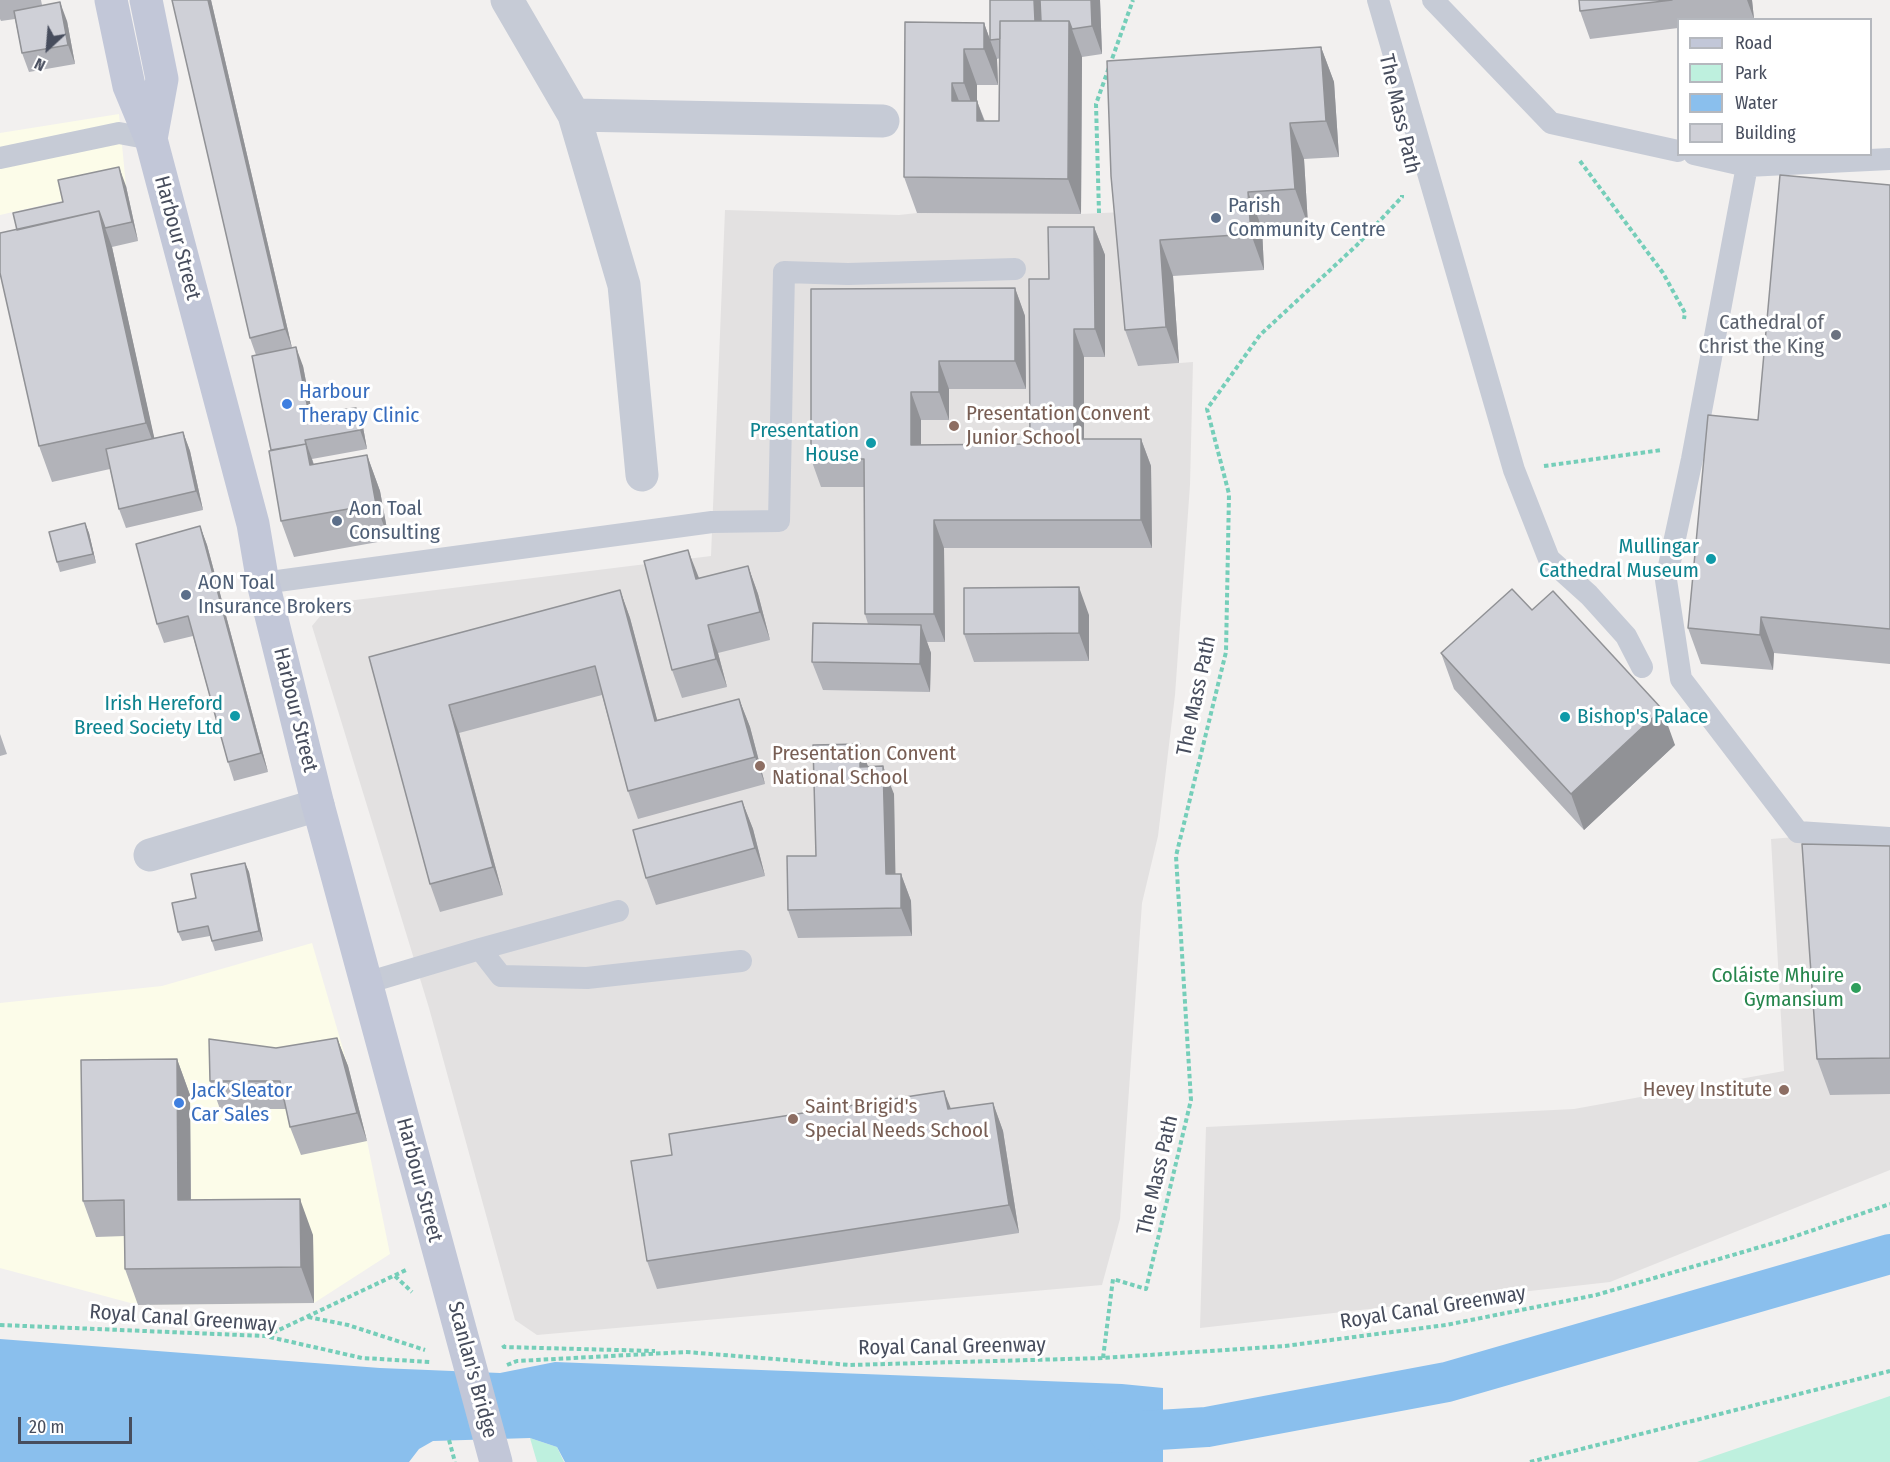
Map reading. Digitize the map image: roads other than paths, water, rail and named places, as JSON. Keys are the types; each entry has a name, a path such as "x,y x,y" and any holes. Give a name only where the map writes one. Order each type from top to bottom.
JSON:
{"street":[{"name":"Harbour Street","path":"111,0 129,86 151,139 253,524 263,583 318,805 443,1265"},
{"name":"Harbour Street","path":"146,0 162,79 151,139"},
{"path":"507,0 574,115 624,285 642,476"},
{"path":"574,115 883,121"},
{"path":"150,855 318,805"},
{"name":"Scanlan's Bridge","path":"443,1265 496,1462"}],"lane":[{"path":"1378,0 1514,470 1549,559 1589,595 1626,636 1642,667"},
{"path":"1433,0 1551,123 1677,151"},
{"path":"0,158 119,133 151,139"},
{"path":"1703,156 1747,166 1890,159"},
{"path":"1747,166 1692,459 1666,579 1681,679 1797,832 1890,838"},
{"path":"263,583 712,522 779,521 784,272 848,274 1015,269"},
{"path":"366,983 618,911"},
{"path":"480,949 501,976 587,978 741,962"}],"water":[{"path":"0,1339 380,1368 500,1373 555,1362 1122,1384 1163,1388 1163,1462 565,1462 557,1447 530,1438 433,1441 419,1449 409,1462 0,1462"}],"waterway":[{"path":"1109,1433 1207,1427 1447,1382 1890,1254"}],"place":[{"name":"Parish Community Centre","path":"1216,218"},
{"name":"Cathedral of Christ the King","path":"1836,335"},
{"name":"Harbour Therapy Clinic","path":"287,404"},
{"name":"Presentation Convent Junior School","path":"954,426"},
{"name":"Presentation House","path":"871,443"},
{"name":"Aon Toal Consulting","path":"337,521"},
{"name":"Mullingar Cathedral Museum","path":"1711,559"},
{"name":"AON Toal Insurance Brokers","path":"186,595"},
{"name":"Irish Hereford Breed Society Ltd","path":"235,716"},
{"name":"Bishop's Palace","path":"1565,717"},
{"name":"Presentation Convent National School","path":"760,766"},
{"name":"Coláiste Mhuire Gymansium","path":"1856,988"},
{"name":"Hevey Institute","path":"1784,1090"},
{"name":"Jack Sleator Car Sales","path":"179,1103"},
{"name":"Saint Brigid's Special Needs School","path":"793,1119"}]}
